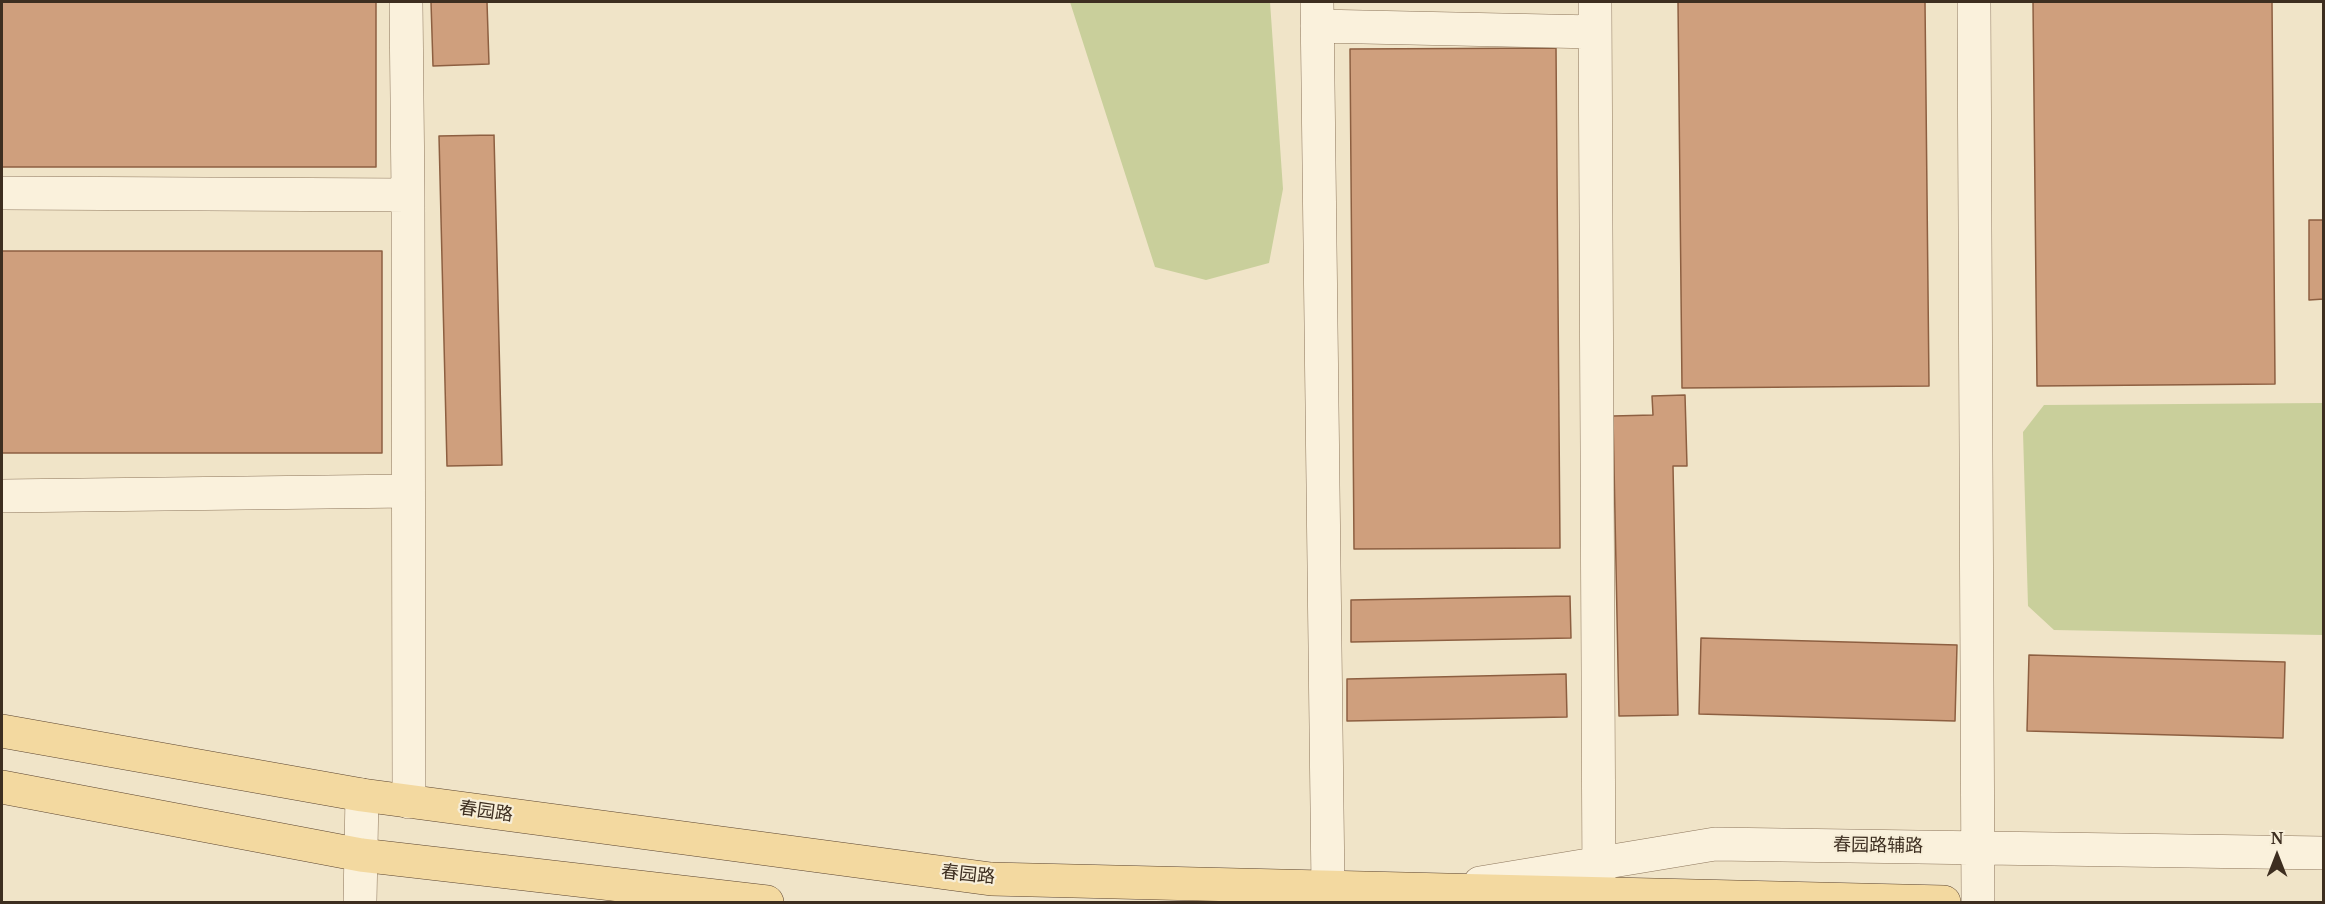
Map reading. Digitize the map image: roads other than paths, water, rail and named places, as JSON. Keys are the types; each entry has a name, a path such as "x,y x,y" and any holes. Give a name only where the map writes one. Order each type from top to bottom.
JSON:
{"main road":[{"name":"春园路","path":"2,731 362,795 991,879 1436,890 1599,878 1944,903"},
{"path":"2,787 361,855 767,903"}],"street":[{"path":"406,2 409,802"},
{"path":"1974,2 1978,903"},
{"path":"1328,887 1317,14 1595,17 1599,878"},
{"path":"2,193 408,195"},
{"path":"2,496 408,491"},
{"path":"360,903 362,795"},
{"name":"春园路辅路","path":"1599,878 1714,844 2324,853"}]}
